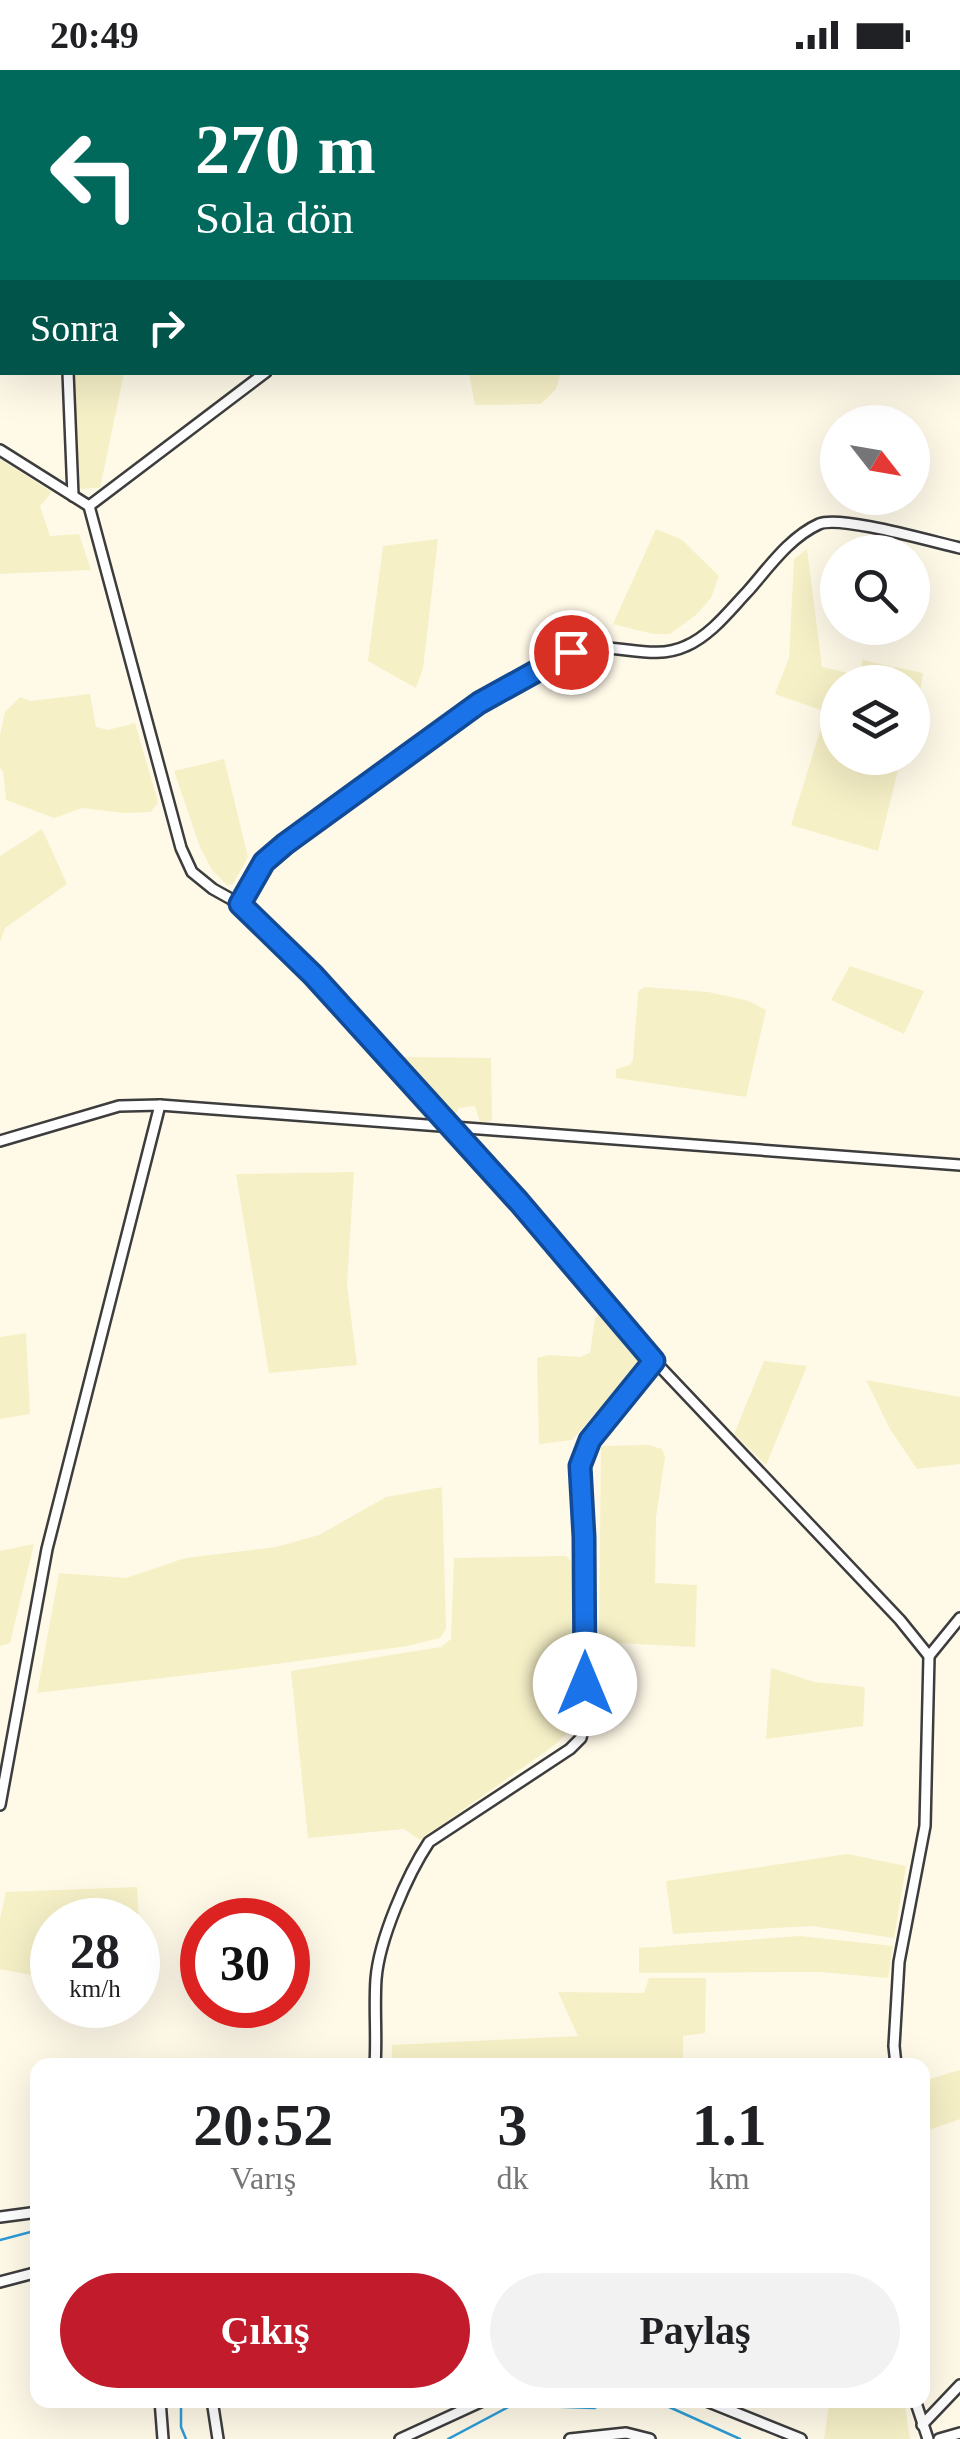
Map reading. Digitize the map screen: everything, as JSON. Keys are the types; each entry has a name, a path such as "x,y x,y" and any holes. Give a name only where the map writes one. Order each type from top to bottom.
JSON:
{"street":[{"path":"68,375 73,496"},
{"path":"90,506 262,375"},
{"path":"0,450 90,506 182,848 192,872 240,904 313,975 519,1202 654,1361 900,1620 928,1656 925,1826 900,1962 895,2058"},
{"path":"240,904 264,862 285,844 479,703 571,652 594,646 664,654 689,645 713,628 794,540 822,522 849,523 960,548"},
{"path":"0,1805 48,1549 160,1105"},
{"path":"0,1141 119,1106 160,1105 960,1165"},
{"path":"375,2058 376,1978 416,1862 429,1842 581,1738 585,1721 585,1611 580,1466 590,1440 654,1361"},
{"path":"928,1656 960,1618"},
{"path":"0,2217 30,2213"},
{"path":"0,2282 30,2274"},
{"path":"922,2424 960,2384"},
{"path":"161,2408 163,2439"},
{"path":"213,2408 218,2439"},
{"path":"400,2439 468,2408"},
{"path":"724,2408 801,2439"},
{"path":"917,2408 928,2439"},
{"path":"939,2439 960,2433"},
{"path":"570,2439 626,2434 650,2439"}],"shaded area":[{"path":"74,375 124,375 100,488 75,489"},
{"path":"469,375 560,375 556,389 541,404 475,405"},
{"path":"0,459 52,492 40,506 50,536 79,534 91,570 0,574"},
{"path":"656,529 681,539 719,576 711,598 670,634 613,624"},
{"path":"438,539 423,668 416,688 368,661 383,546"},
{"path":"807,549 822,665 820,710 775,694 789,658 794,559"},
{"path":"90,694 96,727 108,730 135,723 158,802 151,812 82,808 54,818 6,800 0,768 5,712 20,697 30,701"},
{"path":"820,731 820,775 897,775 878,851 791,825"},
{"path":"224,759 248,857 233,884 227,885 212,870 200,847 174,771"},
{"path":"42,829 67,884 5,928 0,942 0,856"},
{"path":"850,966 924,991 904,1034 831,1000"},
{"path":"644,987 708,992 749,1001 766,1010 746,1097 616,1078 616,1069 630,1065 633,1060 638,992"},
{"path":"401,1057 491,1058 492,1121 480,1122 475,1106 459,1108 453,1118"},
{"path":"354,1172 347,1285 357,1365 269,1373 236,1174"},
{"path":"600,1311 643,1359 572,1440 539,1444 537,1358 580,1357 590,1353 595,1319"},
{"path":"26,1333 30,1414 0,1419 0,1337"},
{"path":"764,1361 807,1366 766,1465 734,1434"},
{"path":"866,1380 960,1397 960,1464 917,1469 890,1429"},
{"path":"648,1445 662,1449 665,1457 656,1517 655,1583 697,1585 695,1647 599,1642 601,1446"},
{"path":"442,1487 446,1629 440,1638 254,1667 37,1693 59,1573 126,1578 185,1558 276,1547 319,1535 386,1497"},
{"path":"34,1544 10,1643 0,1646 0,1551"},
{"path":"566,1556 574,1564 575,1726 552,1747 420,1840 404,1829 308,1838 291,1671 441,1647 451,1639 454,1558"},
{"path":"771,1668 814,1682 865,1687 863,1726 766,1739"},
{"path":"847,1854 906,1866 894,1938 811,1926 673,1934 666,1881"},
{"path":"137,1887 138,1898 30,1898 30,1975 0,1969 0,1919 6,1892"},
{"path":"800,1936 893,1946 888,1978 820,1972 639,1973 639,1948"},
{"path":"649,1978 706,1978 705,2033 683,2036 683,2058 392,2058 392,2045 578,2036 558,1992 644,1993"},
{"path":"960,2070 960,2119 930,2130 930,2079"},
{"path":"829,2408 905,2408 910,2439 824,2439"}],"waterway":[{"path":"0,2240 30,2232"},
{"path":"181,2408 181,2427 186,2439"},
{"path":"448,2439 506,2408"},
{"path":"671,2408 740,2439"}],"route":[{"path":"571,652 479,703 285,844 264,862 240,904 313,975 519,1202 654,1361 590,1440 580,1466 585,1684"}]}
